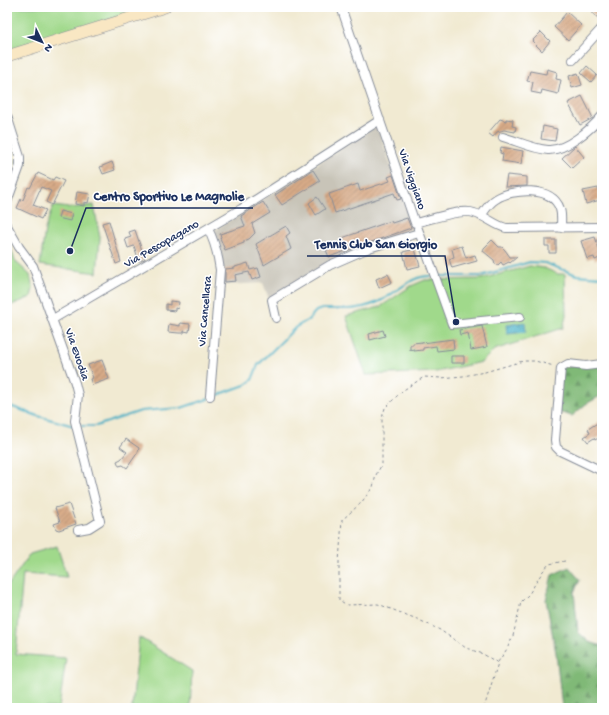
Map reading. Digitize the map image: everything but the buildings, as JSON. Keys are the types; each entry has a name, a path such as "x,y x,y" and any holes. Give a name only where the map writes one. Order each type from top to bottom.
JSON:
{"main road":[{"path":"7,56 165,7"}],"street":[{"name":"Via Viggiano","path":"341,7 415,223 465,211 472,212 506,228 602,227"},
{"path":"573,60 602,28"},
{"path":"7,116 20,157 20,166 7,202"},
{"path":"503,137 545,149 556,149 582,135 602,116"},
{"name":"Via Pescopagano","path":"53,320 208,229 380,120"},
{"path":"481,216 489,205 500,197 518,192 533,191 550,198 558,205 561,213 561,228"},
{"path":"415,223 452,324 520,318"},
{"name":"Via Evodia","path":"7,226 19,247 33,266 77,390 78,395 75,421 100,521 89,528 78,530"},
{"name":"Via Cancellara","path":"208,229 214,240 220,270 210,396"},
{"path":"276,318 272,300 330,265 369,248 419,233"},
{"path":"602,364 586,366 568,364 561,368 555,440 556,447 562,452 602,471"}],"path":[{"path":"498,663 483,654 466,648 440,630 417,619 378,604 348,605 339,600 339,562 342,520 361,503 372,487 382,464 382,418 385,408 402,390 424,377 442,378 463,376 485,372 523,361 535,361 561,368"},
{"path":"484,708 498,663 507,649 512,636 521,602 529,594 549,564 565,561"}],"shaded area":[{"path":"377,126 413,229 340,256 269,299 263,283 223,285 222,261 214,231"}],"green space":[{"path":"7,7 151,7 7,52"},
{"path":"7,133 14,161 7,189"},
{"path":"94,205 100,238 97,273 40,265 45,229 53,206 70,208"},
{"path":"7,236 15,261 30,275 33,288 31,297 7,307"},
{"path":"530,266 544,268 558,274 565,274 566,316 563,328 494,350 482,362 436,372 366,375 346,316 380,307 411,286 425,280 481,279"},
{"path":"602,362 602,395 586,404 572,416 558,412 561,368"},
{"path":"57,546 67,577 23,574 16,654 66,658 59,708 7,708 7,587 30,554"},
{"path":"569,567 580,580 574,592 578,632 589,642 602,646 602,708 562,708 556,653 546,600 552,575"},
{"path":"139,637 192,671 190,708 132,708"}],"water":[{"path":"525,322 526,332 507,334 506,325"}],"waterway":[{"path":"438,276 481,276 530,262 545,263 577,275 602,277"},
{"path":"212,397 245,385 252,380 258,365 296,327 308,320 316,311 322,309 352,309 374,304 411,281 425,276 432,276"},
{"path":"79,426 96,426 141,411 181,408 208,399"},
{"path":"7,405 38,416 74,426"}],"place":[{"name":"Centro Sportivo Le Magnolie","path":"70,251"},
{"name":"Tennis Club San Giorgio","path":"456,322"}]}
